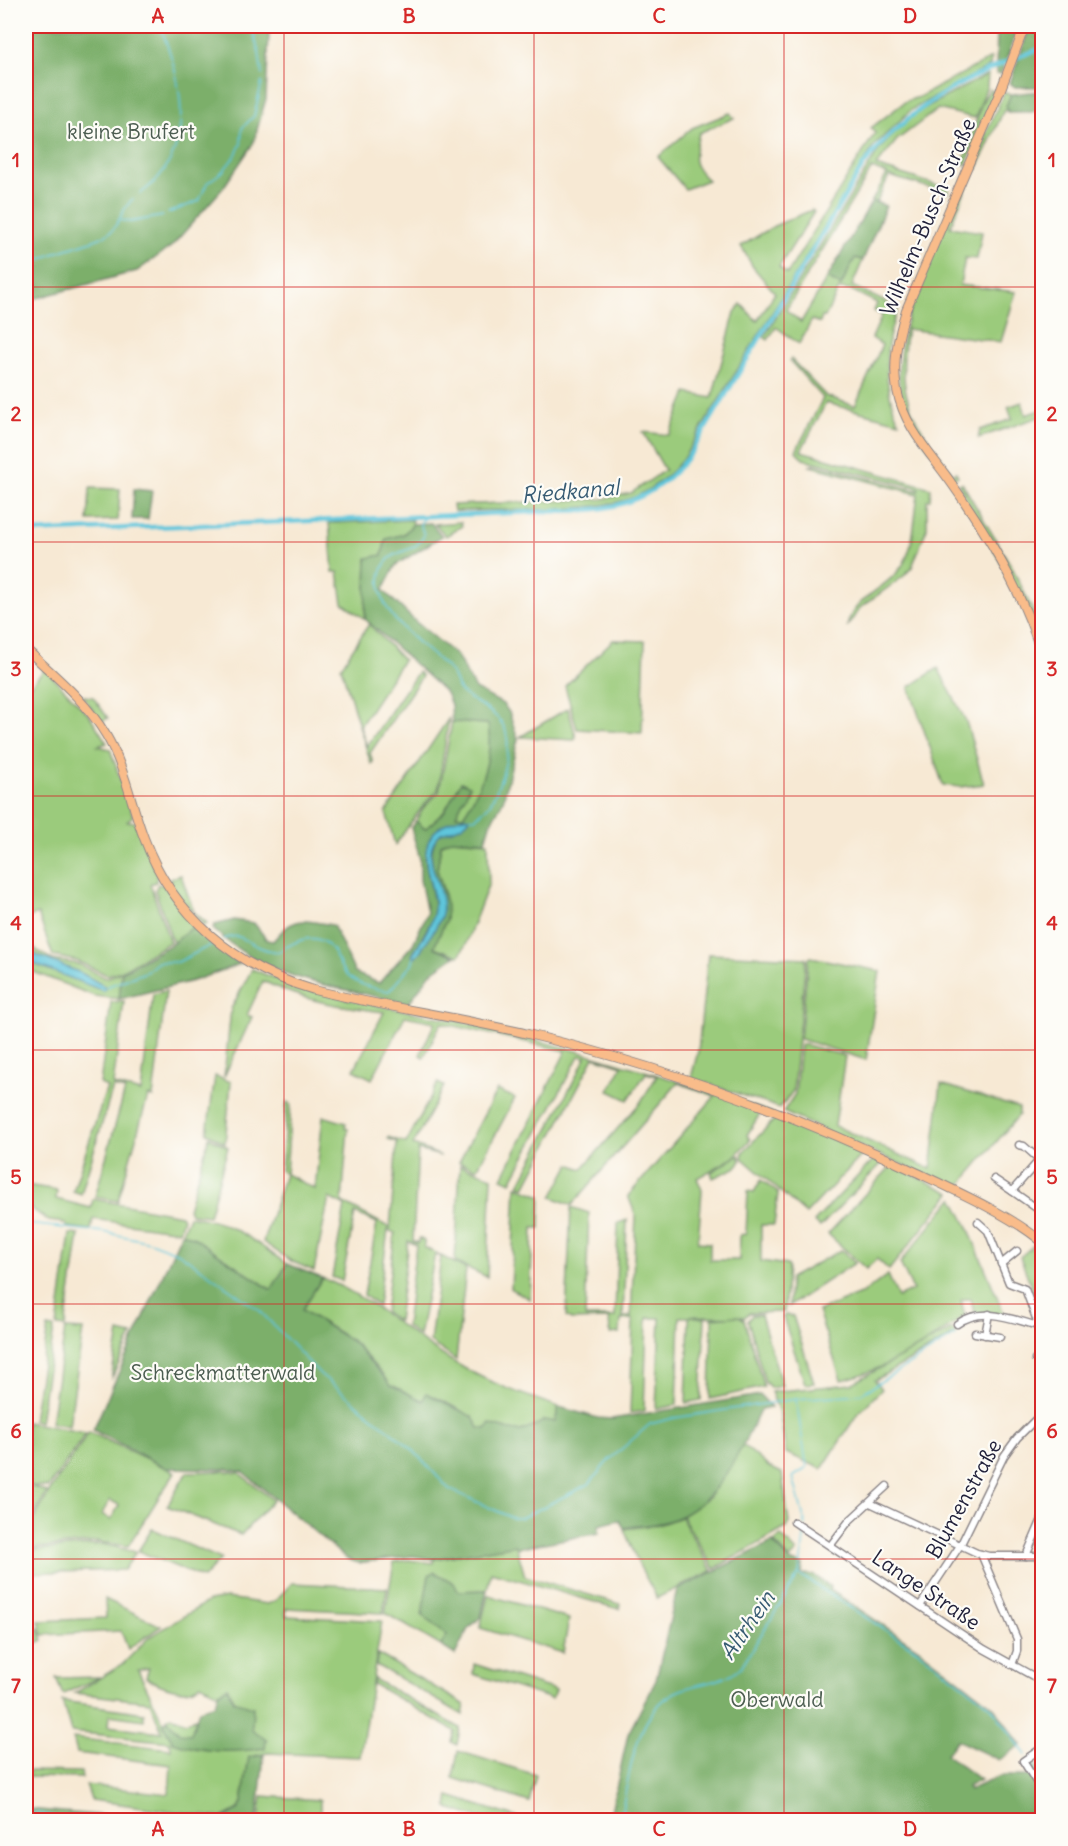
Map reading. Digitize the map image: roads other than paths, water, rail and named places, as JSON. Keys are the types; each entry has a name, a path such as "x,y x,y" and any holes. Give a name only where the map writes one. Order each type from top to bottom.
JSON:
{"main road":[{"name":"Wilhelm-Busch-Straße","path":"1025,26 1010,69 906,310 895,353 897,390 906,419 992,546 1020,600 1042,656"},
{"path":"26,649 84,704 106,735 117,758 144,840 171,891 204,931 250,964 290,984 529,1034 649,1069 817,1128 948,1188 1026,1230 1042,1242"}],"street":[{"path":"1012,1191 1042,1159 1019,1145"},
{"path":"994,1179 1042,1212"},
{"path":"978,1222 988,1231 1009,1283 1025,1289 1040,1327"},
{"path":"1001,1264 1017,1251"},
{"path":"957,1324 969,1316 988,1314 1040,1327"},
{"path":"985,1335 988,1314"},
{"path":"975,1333 1000,1337"},
{"name":"Blumenstraße","path":"920,1606 961,1544 1004,1456 1017,1438 1042,1413"},
{"path":"830,1546 849,1521 887,1486"},
{"path":"870,1503 981,1554 1042,1556"},
{"path":"1026,1556 1042,1519"},
{"name":"Lange Straße","path":"794,1522 1012,1665 1042,1681"},
{"path":"981,1554 1017,1639 1017,1651 1012,1665"},
{"path":"1042,1748 1023,1761 1042,1791"}],"water":[{"path":"464,817 470,818 461,826 441,833 434,842 431,862 441,894 442,914 415,958 412,956 433,916 434,898 427,866 427,845 430,837 443,825"},
{"path":"26,951 81,973 106,987 104,991 26,961"}],"waterway":[{"path":"140,194 159,177 171,158 178,137 181,115 175,70 160,26"},
{"path":"251,26 259,52 262,75"},
{"name":"Riedkanal","path":"26,532 585,510 617,505 644,495 668,478 690,454 863,166 880,145 900,126 943,94 991,69 1042,48"},
{"path":"168,213 199,201 207,183 223,171 235,156 241,144 242,128 254,116 262,82"},
{"path":"26,270 44,258 109,233 133,199"},
{"path":"120,220 130,222 163,216"},
{"path":"427,516 420,523 424,535 420,542 387,561 380,579 381,593 386,606 404,630 449,670 460,691 491,712 504,727 508,744 499,785 488,806 475,818 470,818"},
{"path":"224,939 235,936 261,948 278,952 309,938 323,941 329,946 349,977 368,987 389,991 412,964 414,957"},
{"path":"106,987 146,972 158,962 178,962 211,945"},
{"path":"26,1224 104,1232 150,1242 179,1253 259,1310 320,1374 412,1449 449,1489 512,1518 521,1518 589,1484 608,1461 650,1424 674,1418 796,1399 861,1394 956,1335"},
{"path":"796,1400 807,1468 793,1477 806,1526"},
{"name":"Altrhein","path":"620,1820 635,1749 650,1715 676,1692 726,1677 741,1667 799,1574 805,1531"},
{"path":"800,1575 918,1651 984,1701 992,1708 1026,1755"},
{"path":"1029,1759 1042,1777"},
{"name":"Altrhein","path":"26,1812 65,1820"}],"park label":[{"name":"kleine Brufert","path":"131,132"},
{"name":"Schreckmatterwald","path":"223,1373"},
{"name":"Oberwald","path":"777,1700"}]}
